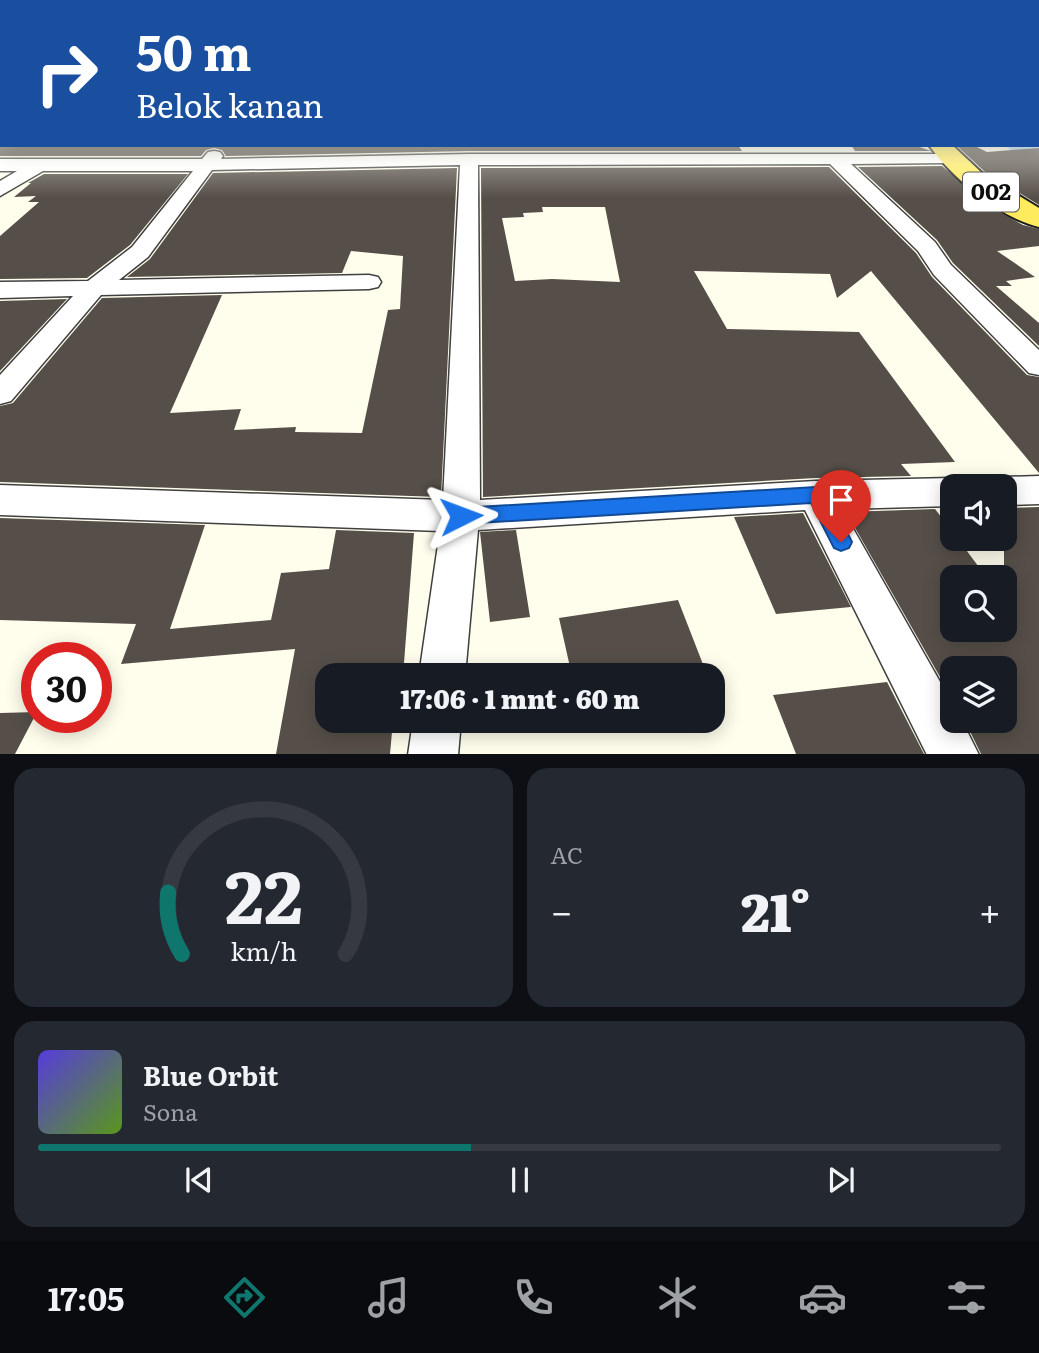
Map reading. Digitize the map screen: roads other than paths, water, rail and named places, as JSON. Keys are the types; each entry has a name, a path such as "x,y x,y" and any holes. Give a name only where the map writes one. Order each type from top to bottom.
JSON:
{"main road":[{"name":"002","path":"944,152 1002,200 1039,219"}],"street":[{"path":"0,394 93,288 140,251 220,147"},
{"path":"0,165 207,165 486,154 835,158 944,152"},
{"path":"444,663 461,516 486,154"},
{"path":"835,158 927,247 942,270 1039,366"},
{"path":"0,190 40,164"},
{"path":"0,290 369,282"},
{"path":"1017,491 1039,490"},
{"path":"0,500 461,516 816,495 940,492"},
{"path":"816,495 954,754"},
{"path":"433,754 436,733"}],"waterway":[{"path":"1030,147 1039,151"}]}
